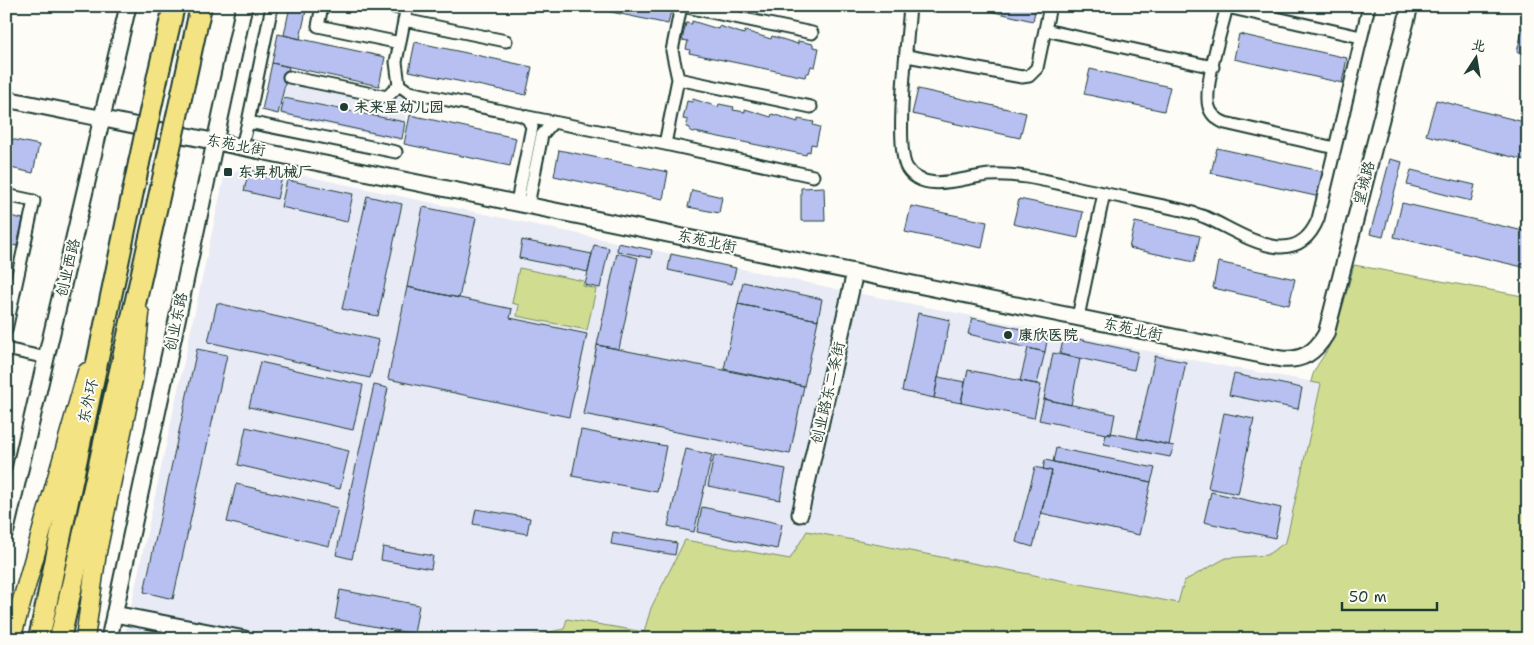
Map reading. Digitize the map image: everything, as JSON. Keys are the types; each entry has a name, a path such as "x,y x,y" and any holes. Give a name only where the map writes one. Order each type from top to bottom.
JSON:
{"highway":[{"name":"东外环","path":"39,639 121,246 174,6"},
{"name":"东外环","path":"60,639 201,6"}],"main road":[{"name":"创业西路","path":"6,530 128,6"},
{"name":"创业东路","path":"109,639 244,6"},
{"name":"望城路","path":"1309,354 1319,346 1326,334 1410,6"},
{"name":"东苑北街","path":"6,100 215,140 1281,359 1296,360 1309,354"},
{"path":"11,639 121,246"},
{"path":"85,639 97,552 133,379 147,251"},
{"name":"创业路东二条街","path":"800,514 855,272"},
{"path":"114,614 246,639"}],"street":[{"path":"242,146 272,6"},
{"path":"322,6 318,26 400,42"},
{"path":"390,6 506,41"},
{"path":"665,144 678,79 672,51 681,6 812,33"},
{"path":"910,6 901,149 907,168 916,177 930,182 945,182 988,175 1012,176 1104,193 1182,210 1205,217 1245,238 1283,247 1298,244 1315,227 1369,6"},
{"path":"907,56 1022,77 1029,76 1037,68 1050,6"},
{"path":"1335,148 1225,123 1217,119 1208,105 1213,66 1227,7 1361,37"},
{"path":"406,12 396,62 400,85 410,92 813,176"},
{"path":"1045,30 1213,66"},
{"path":"290,77 387,97 400,85"},
{"path":"678,79 811,107"},
{"path":"521,115 528,119 532,127 522,203"},
{"path":"248,122 396,152"},
{"path":"522,203 542,135 553,122"},
{"path":"1078,318 1104,193"},
{"path":"6,195 34,202 12,280 6,330"},
{"path":"6,349 47,358"}],"shaded area":[{"name":"未来星幼儿园","path":"285,80 394,96 410,95 401,141 278,114"},
{"path":"249,164 841,290 1234,368 1321,383 1286,542 1267,555 1226,558 1178,603 808,531 791,559 777,557 651,608 644,632 567,619 564,629 541,632 515,639 124,639 224,177"}],"green space":[{"path":"1354,265 1528,297 1528,639 515,639 564,629 567,619 644,632 651,608 685,540 790,559 807,531 1178,603 1184,581 1226,558 1267,555 1286,542 1321,384 1311,382 1312,376 1328,349 1334,334"},
{"path":"519,268 584,281 583,286 596,289 587,330 517,316 519,305 512,303"}],"building":[{"path":"290,6 307,6 300,39 284,35"},
{"path":"505,6 534,6 532,12"},
{"path":"583,6 672,6 668,24"},
{"path":"968,6 1036,6 1033,21"},
{"path":"1526,15 1528,16 1528,54 1517,52"},
{"path":"692,21 718,29 719,26 744,34 745,31 771,39 772,36 798,44 798,41 813,44 813,47 819,48 815,67 811,66 809,73 806,73 805,77 689,53 690,50 686,49 688,41 682,40 686,23 692,24"},
{"path":"278,34 385,57 379,86 272,63"},
{"path":"1239,34 1347,58 1342,83 1234,59"},
{"path":"415,42 532,67 526,95 409,71"},
{"path":"272,63 289,67 278,114 262,110"},
{"path":"1090,69 1170,87 1164,111 1084,94"},
{"path":"918,89 1026,113 1020,138 912,114"},
{"path":"284,98 405,122 402,139 281,113"},
{"path":"693,99 718,107 719,104 734,107 733,110 745,112 745,109 771,117 772,114 798,122 798,119 814,122 813,125 820,127 816,145 811,144 810,152 807,151 806,155 690,131 690,128 686,127 688,120 683,119 687,101 692,102"},
{"path":"1436,100 1528,123 1528,161 1426,135"},
{"path":"410,115 516,138 510,166 404,144"},
{"path":"6,138 39,145 33,173 6,167"},
{"path":"1217,148 1325,172 1320,197 1211,173"},
{"path":"559,150 668,172 663,199 554,176"},
{"path":"1390,159 1402,162 1383,237 1370,234"},
{"path":"249,170 282,177 277,199 244,191"},
{"path":"1411,170 1475,185 1471,201 1407,185"},
{"path":"287,180 353,194 347,222 281,207"},
{"path":"824,187 825,221 801,221 801,188"},
{"path":"692,190 722,197 719,213 688,207"},
{"path":"367,196 402,204 378,316 342,309"},
{"path":"1019,199 1083,212 1078,238 1013,224"},
{"path":"1402,203 1528,232 1527,268 1394,237"},
{"path":"911,206 987,222 982,248 905,232"},
{"path":"423,207 476,218 459,298 407,287"},
{"path":"6,215 23,219 17,246 6,244"},
{"path":"1135,222 1200,236 1194,262 1129,248"},
{"path":"522,240 592,254 588,272 519,258"},
{"path":"618,243 652,250 651,258 617,251"},
{"path":"594,245 609,248 600,288 585,285"},
{"path":"617,253 638,258 619,349 597,345"},
{"path":"671,254 736,268 732,284 668,270"},
{"path":"1218,262 1295,279 1289,305 1213,288"},
{"path":"743,282 822,299 818,320 738,304"},
{"path":"407,287 512,309 510,318 587,334 569,417 388,379"},
{"path":"217,303 379,340 370,378 208,342"},
{"path":"738,304 818,320 804,386 724,369"},
{"path":"918,313 950,320 934,398 902,391"},
{"name":"康欣医院","path":"972,318 1048,335 1045,352 968,334"},
{"path":"1064,336 1138,352 1134,370 1060,354"},
{"path":"597,345 804,386 790,454 583,414"},
{"path":"1028,348 1045,352 1037,384 1020,381"},
{"path":"197,349 227,355 173,599 144,592"},
{"path":"1053,353 1080,359 1071,405 1044,399"},
{"path":"1155,356 1186,362 1169,445 1137,438"},
{"path":"260,362 363,385 353,430 249,407"},
{"path":"968,370 1041,385 1034,418 961,403"},
{"path":"1234,374 1302,388 1298,409 1229,395"},
{"path":"938,377 965,382 961,403 934,398"},
{"path":"374,385 388,388 352,559 336,555"},
{"path":"1044,399 1115,414 1111,435 1039,420"},
{"path":"1224,413 1254,419 1238,494 1208,488"},
{"path":"246,427 349,451 340,489 238,465"},
{"path":"581,430 666,446 657,492 572,476"},
{"path":"1111,433 1174,446 1170,457 1104,444 1106,434"},
{"path":"1056,448 1155,468 1151,482 1053,462"},
{"path":"686,449 712,455 694,532 668,526"},
{"path":"714,455 786,469 780,500 708,486"},
{"path":"1045,460 1151,482 1139,535 1041,513 1052,471 1043,469"},
{"path":"1035,467 1052,471 1033,547 1016,542"},
{"path":"236,484 338,508 329,546 227,522"},
{"path":"1211,492 1281,508 1275,538 1204,522"},
{"path":"702,507 782,524 777,549 697,532"},
{"path":"476,509 530,518 527,534 473,524"},
{"path":"613,532 677,543 675,555 611,544"},
{"path":"383,547 433,556 431,569 381,560"},
{"path":"340,590 419,605 414,634 335,619"}],"place":[{"name":"未来星幼儿园","path":"344,107"},
{"name":"东昇机械厂","path":"228,172"},
{"name":"康欣医院","path":"1008,335"}]}
